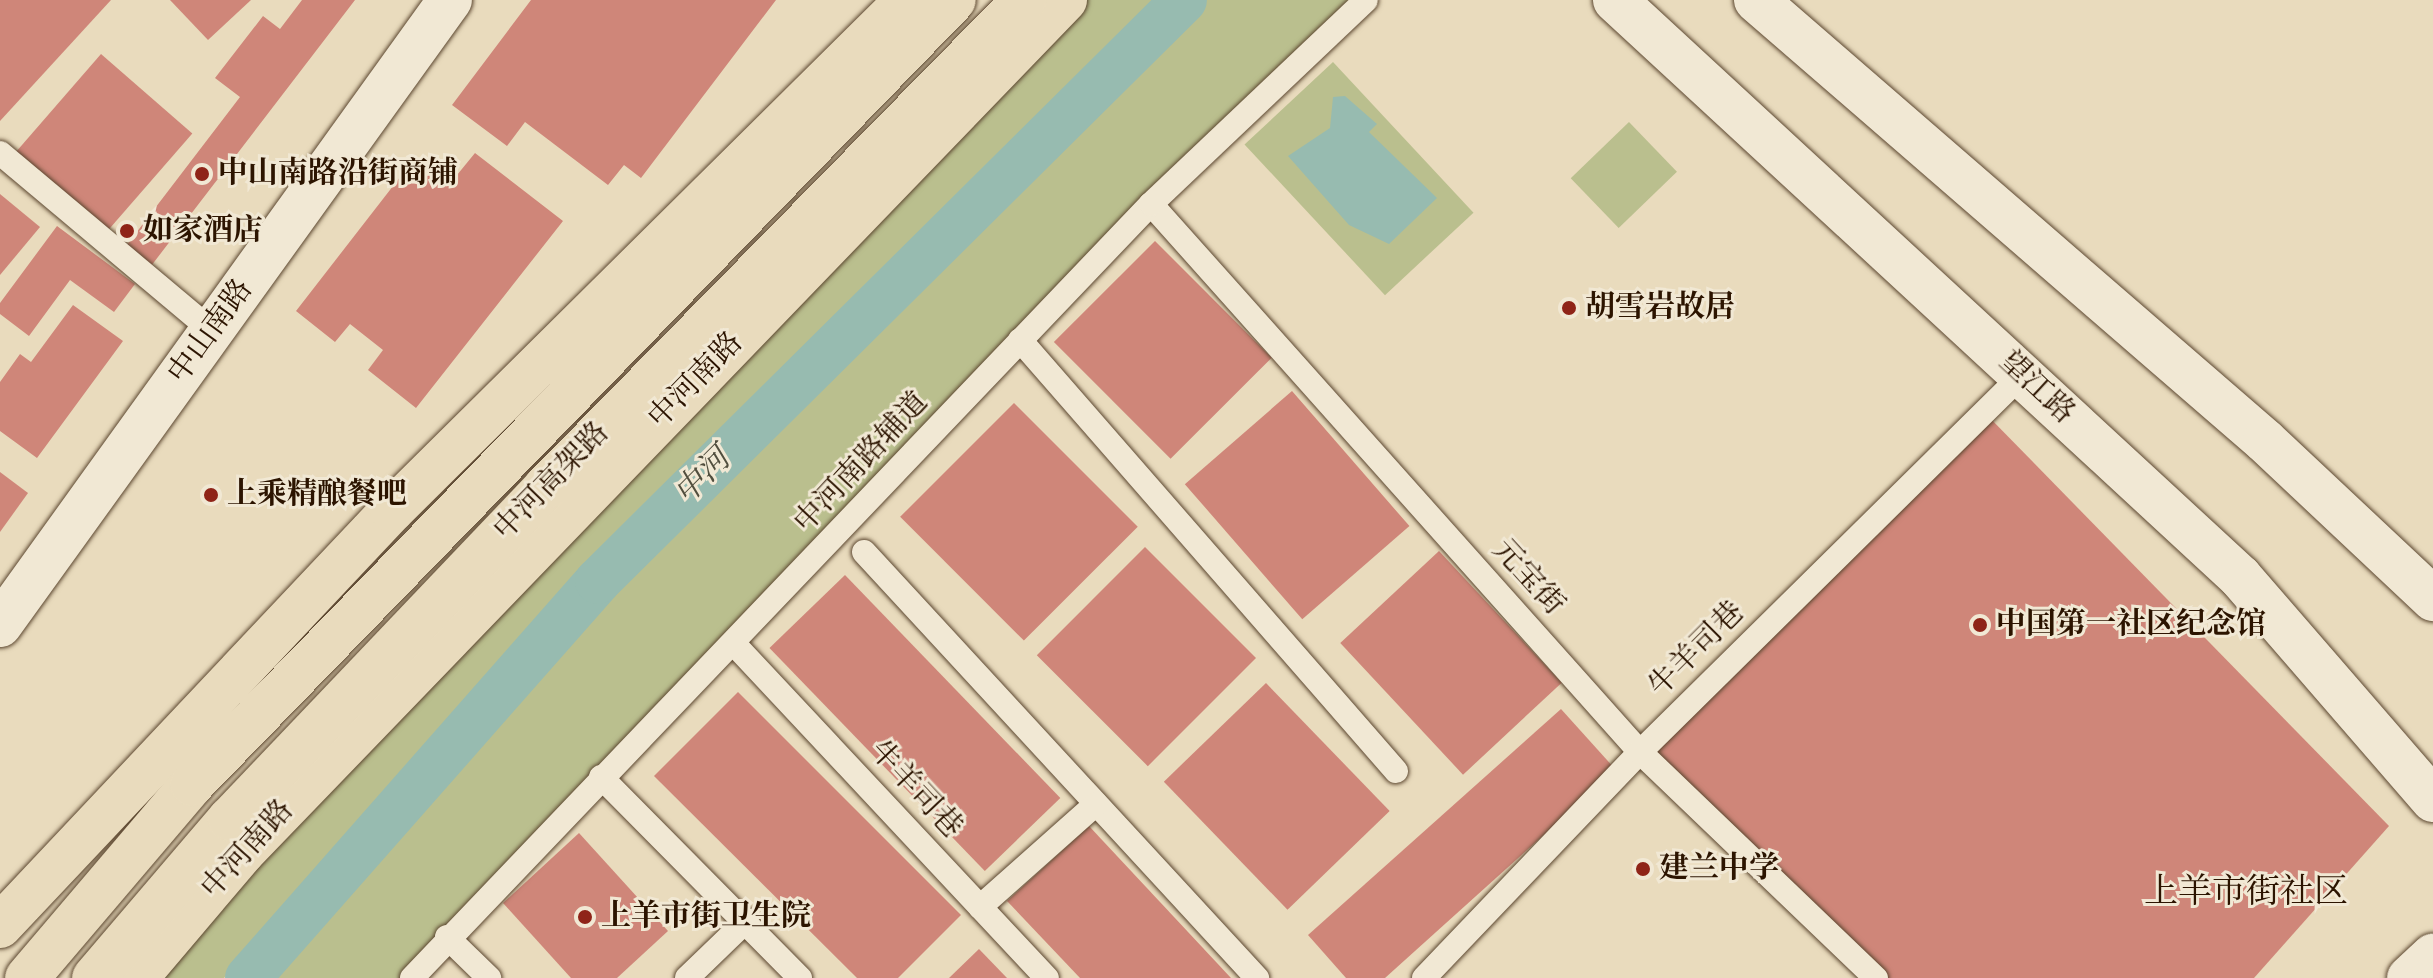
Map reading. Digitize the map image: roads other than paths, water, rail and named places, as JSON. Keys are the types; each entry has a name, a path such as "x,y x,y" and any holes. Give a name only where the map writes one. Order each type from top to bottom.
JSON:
{"main road":[{"name":"中山南路","path":"0,625 450,0"},
{"path":"0,926 392,510 907,0"},
{"name":"中河高架路","path":"27,978 214,761 954,0"},
{"name":"中河高架路","path":"94,978 230,819 491,545 1024,0"},
{"name":"中河南路","path":"136,978 243,852 1065,0"},
{"name":"望江路","path":"1615,0 2240,577 2433,800"},
{"path":"1756,0 2265,441 2431,593"},
{"path":"2409,978 2433,956"}],"lane":[{"name":"中河南路辅道","path":"412,978 447,937 601,777 736,646 1020,340 1151,204 1366,0"},
{"path":"0,153 212,331"},
{"name":"元宝街","path":"1151,204 1640,752 1876,978"},
{"path":"1020,340 1396,771"},
{"name":"牛羊司巷","path":"1424,978 1640,752 2022,375"},
{"path":"864,552 1257,978"},
{"name":"牛羊司巷","path":"736,646 1047,978"},
{"path":"601,777 747,920 800,978"},
{"path":"980,907 1096,804"},
{"path":"687,978 747,920"},
{"path":"447,937 489,978"}],"water":[{"path":"1345,96 1377,124 1369,132 1437,198 1389,244 1349,225 1288,156 1330,128 1333,97"}],"waterway":[{"name":"中河","path":"248,978 598,581 1184,0"}],"place":[{"name":"中山南路沿街商铺","path":"202,174"},
{"name":"如家酒店","path":"127,231"},
{"name":"胡雪岩故居","path":"1569,308"},
{"name":"上乘精酿餐吧","path":"211,495"},
{"name":"中国第一社区纪念馆","path":"1980,625"},
{"name":"建兰中学","path":"1643,869"},
{"name":"上羊市街卫生院","path":"585,917"}],"district":[{"name":"上羊市街社区","path":"2246,893"}]}
